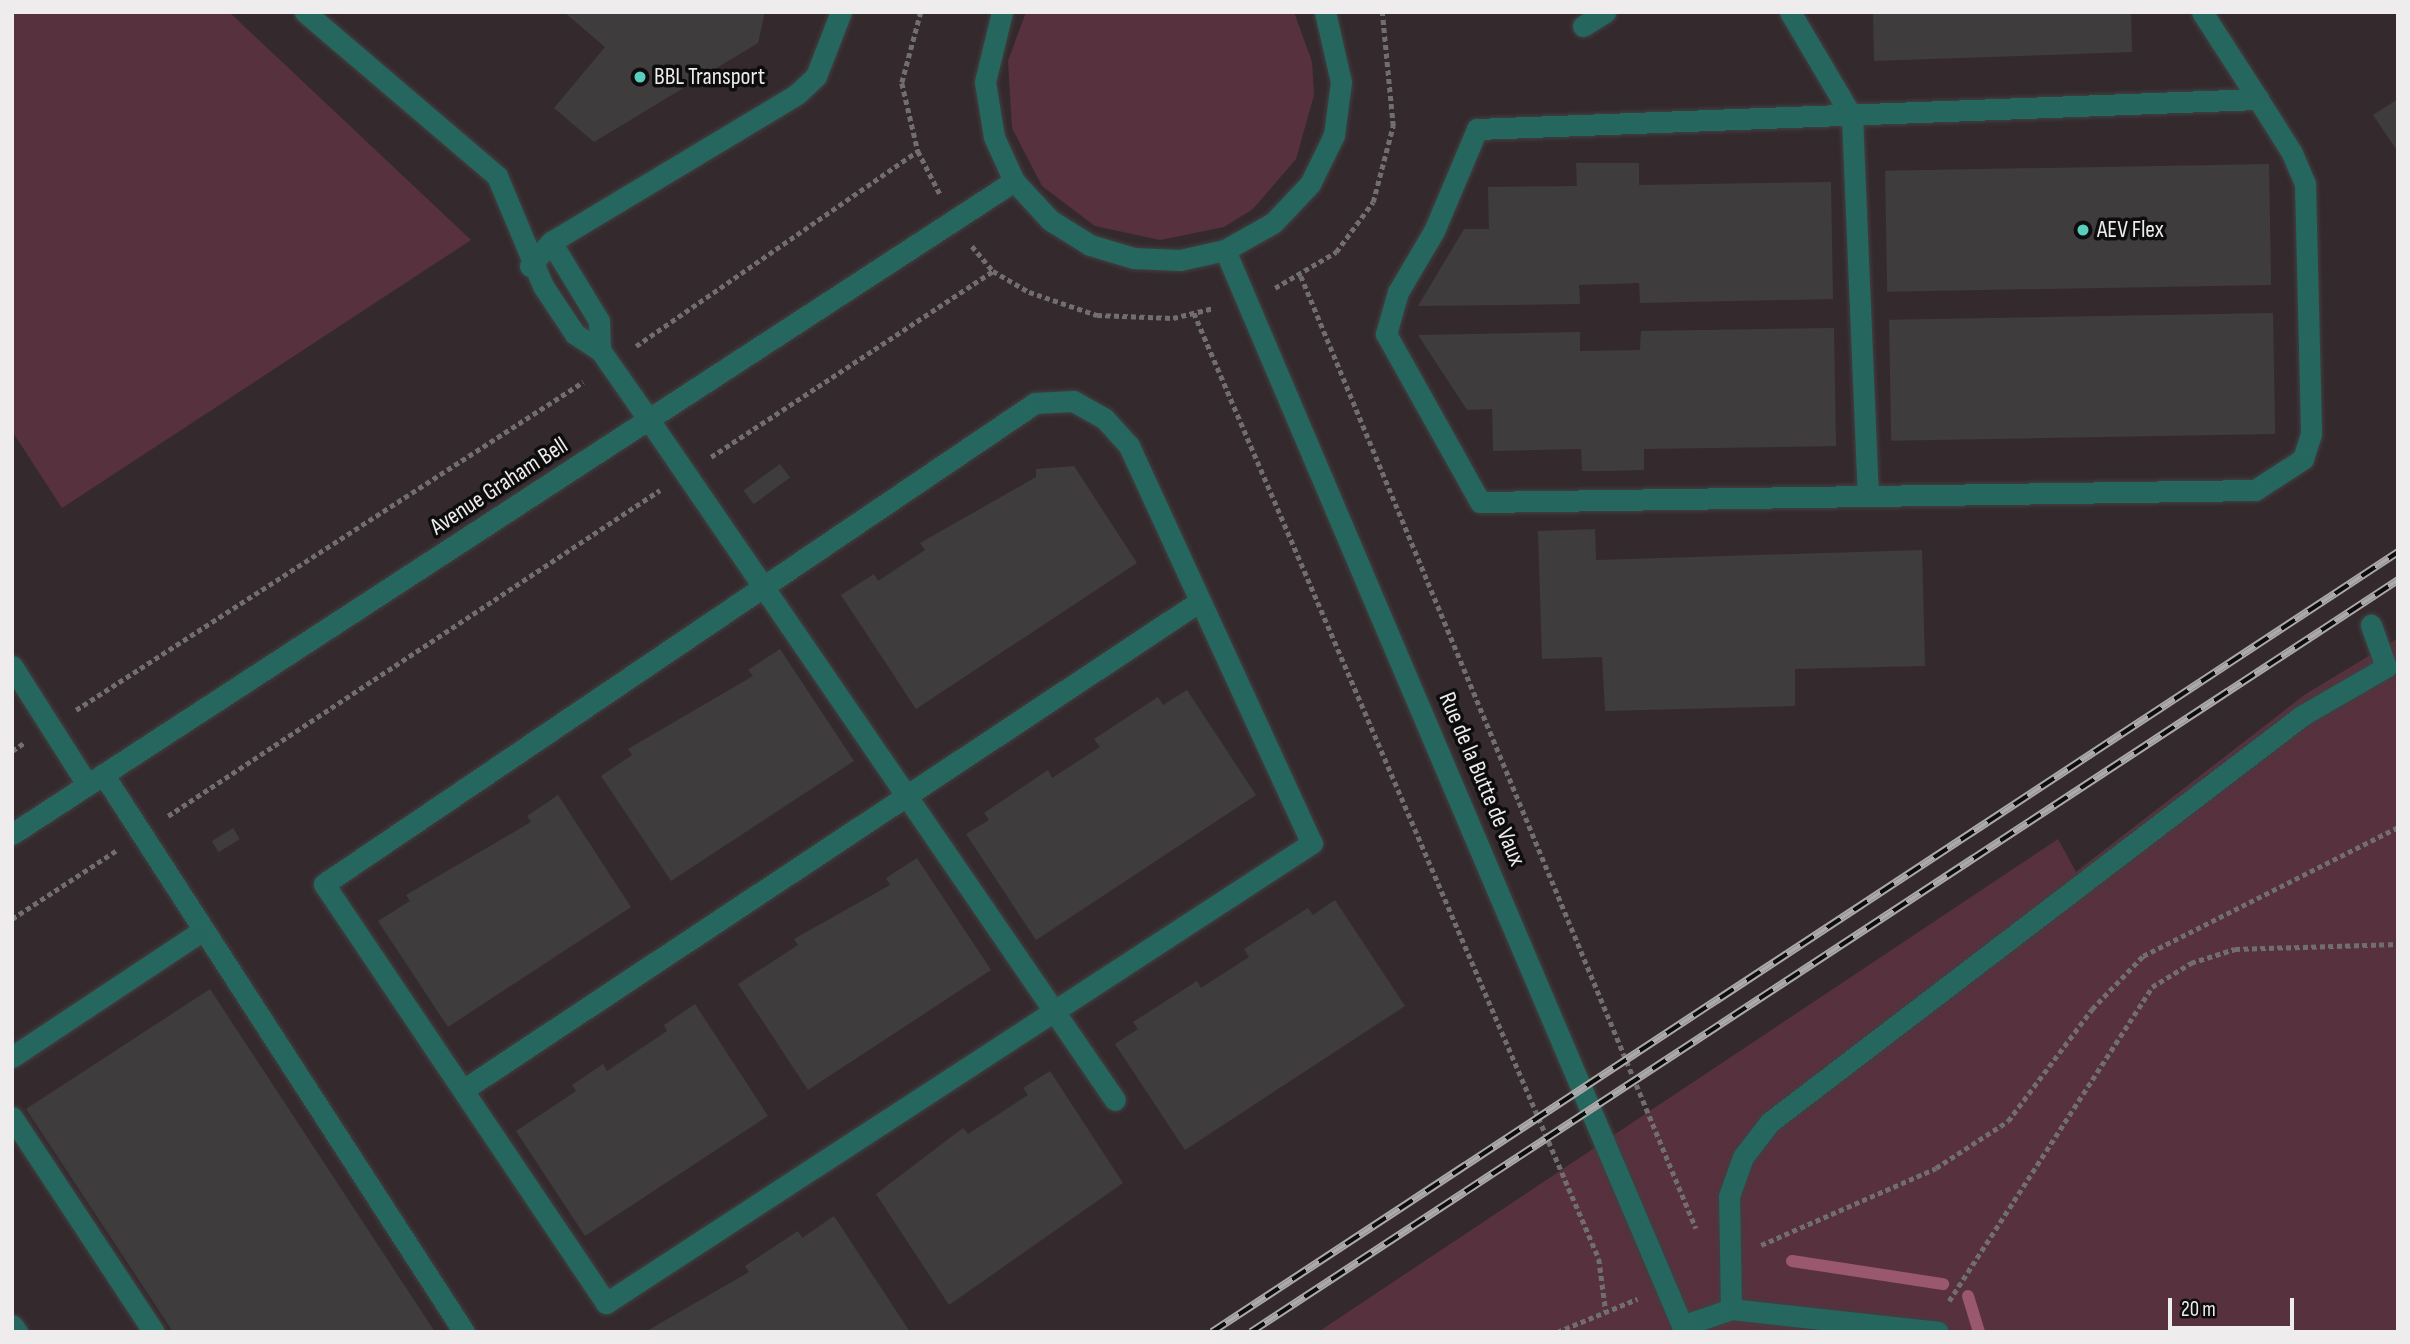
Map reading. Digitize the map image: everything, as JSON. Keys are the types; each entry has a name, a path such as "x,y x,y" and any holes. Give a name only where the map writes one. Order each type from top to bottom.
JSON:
{"street":[{"path":"305,12 497,176 530,266 575,334 605,357 1115,1100"},
{"path":"530,266 551,242 797,94 816,76 841,12"},
{"path":"1002,12 985,82 993,137 1014,181 1050,220 1090,244 1134,258 1180,260 1226,250 1273,223 1310,184 1334,135 1341,82 1325,12"},
{"path":"1583,26 1605,12"},
{"path":"1790,12 1852,117 1868,496"},
{"path":"2202,12 2258,99 2305,184 2311,434 2303,458 2255,490 1480,502 1386,334 1398,292 1434,231 1477,129 1852,117 2258,99"},
{"name":"Avenue Graham Bell","path":"12,834 1014,181"},
{"path":"551,242 599,321 605,357"},
{"name":"Rue de la Butte de Vaux","path":"1226,250 1683,1329"},
{"path":"1073,401 1104,418 1129,446 1312,843 606,1304 324,884 763,587 1035,403 1073,401"},
{"path":"463,1090 907,798 1200,601"},
{"path":"1731,1309 1729,1196 1743,1157 1770,1122 2303,715 2386,667 2371,625"},
{"path":"12,666 50,726 140,834 200,932 464,1332"},
{"path":"12,1058 200,932"},
{"path":"12,1117 154,1332"},
{"path":"1683,1329 1731,1309 1938,1332"},
{"path":"12,1325 17,1332"}],"path":[{"path":"921,12 902,83 918,151 956,220 993,271 1029,292 1097,315 1194,313 1248,300 1301,276 1336,252 1373,202 1393,126 1382,12"},
{"path":"12,751 918,151"},
{"path":"12,919 993,271"},
{"path":"1301,276 1699,1238"},
{"path":"1194,313 1599,1259 1606,1312"},
{"path":"1731,1259 1832,1208 1936,1168 2008,1121 2092,1009 2143,956 2398,827"},
{"path":"1914,1329 1945,1306 1986,1251 2152,988 2191,963 2235,949 2398,944"},
{"path":"1557,1332 1667,1287"}],"shaded area":[{"path":"12,12 2398,12 2398,638 2304,695 2075,873 2057,840 1318,1332 12,1332"},
{"path":"12,12 229,12 471,240 62,508 12,431"},
{"path":"1026,12 1294,12 1312,62 1314,95 1296,159 1253,209 1224,227 1160,240 1095,226 1042,186 1012,128 1008,61"},
{"path":"2398,638 2398,1332 1318,1332 2058,839 2076,872 2304,695"}],"building":[{"name":"BBL Transport","path":"564,12 765,12 758,43 594,142 554,108 605,47"},
{"path":"1873,12 2131,12 2132,52 1874,61"},
{"path":"2398,99 2398,152 2373,115"},
{"path":"1576,163 1639,163 1639,185 1831,182 1833,299 1640,303 1639,283 1579,285 1580,304 1418,306 1464,229 1489,229 1488,187 1577,186"},
{"path":"2269,164 2271,285 1887,292 1885,171"},
{"path":"2273,313 2275,434 1891,441 1889,320"},
{"path":"1834,328 1836,446 1644,449 1644,470 1605,471 1582,471 1581,449 1493,451 1492,409 1467,410 1418,335 1580,332 1580,351 1640,350 1641,331"},
{"path":"780,464 790,478 754,504 744,490"},
{"path":"1074,466 1137,563 916,709 841,595 874,574 878,581 925,550 920,543 1036,477 1036,469"},
{"path":"1595,529 1596,560 1922,550 1925,666 1795,669 1795,706 1605,711 1602,657 1542,659 1538,531"},
{"path":"780,649 854,761 671,881 601,776 632,755 628,749 753,676 748,670"},
{"path":"1187,690 1256,795 1036,940 966,834 989,820 984,813 1048,770 1052,778 1100,747 1094,739 1158,697 1163,705"},
{"path":"558,795 631,907 448,1027 378,921 410,901 406,895 531,822 527,816"},
{"path":"233,828 240,839 219,852 212,841"},
{"path":"917,858 991,970 808,1090 738,984 798,945 794,939 890,885 886,878"},
{"path":"1335,900 1405,1006 1185,1150 1115,1044 1138,1029 1133,1022 1197,981 1201,988 1249,957 1244,949 1308,908 1313,915"},
{"path":"210,989 435,1332 173,1332 26,1109"},
{"path":"695,1004 768,1116 585,1236 516,1131 576,1091 572,1085 603,1064 607,1071 667,1031 664,1025"},
{"path":"1050,1071 1123,1183 949,1305 876,1194 963,1128 968,1134 1028,1095 1023,1088"},
{"path":"834,1216 910,1332 645,1332 749,1272 745,1266 798,1231 802,1238"}],"waterway":[{"path":"1792,1261 1943,1284"},
{"path":"1968,1296 1979,1332"}],"railway":[{"path":"1212,1332 2398,552"},
{"path":"1251,1332 2398,580"}],"place":[{"name":"BBL Transport","path":"640,77"},
{"name":"AEV Flex","path":"2083,230"}]}
